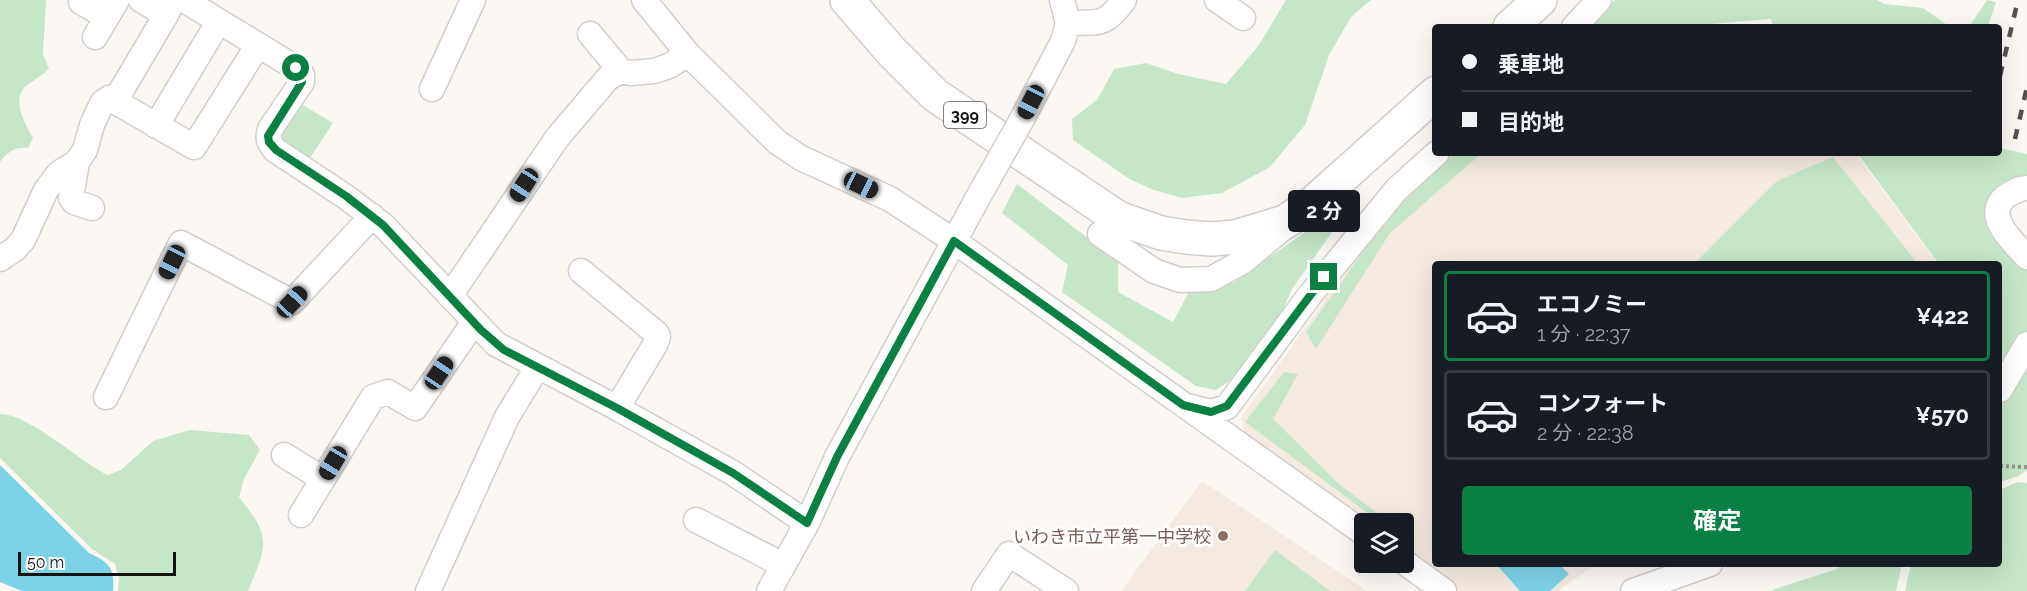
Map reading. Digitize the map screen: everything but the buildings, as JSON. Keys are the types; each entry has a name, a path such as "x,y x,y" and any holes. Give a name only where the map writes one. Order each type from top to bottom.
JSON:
{"highway":[{"name":"399","path":"847,0 891,51 935,95 1118,218 1161,233 1212,239 1235,237 1285,222 1312,204 1432,97"},
{"path":"1513,24 1540,0"}],"street":[{"path":"141,0 174,5 219,21 296,68 302,75 302,82 270,129 269,142 276,150 383,225 504,350 617,408 733,473 807,523"},
{"path":"432,88 472,0"},
{"path":"644,0 688,54 785,147 801,158 890,199 954,241 1354,526"},
{"path":"696,520 778,583 837,457 1064,41 1065,11 1103,22 1124,0"},
{"path":"1217,0 1243,18"},
{"path":"1577,24 1599,0"},
{"path":"81,2 106,18"},
{"path":"115,101 174,5"},
{"path":"156,126 219,21"},
{"path":"590,34 621,71"},
{"path":"92,208 74,202 70,198 77,162 85,150 92,125 102,103 109,98 194,147 258,45"},
{"path":"450,296 557,138 608,78 621,71 631,73 654,71 669,66 688,54"},
{"path":"1183,405 1211,412 1227,406 1310,295 1397,189 1434,156"},
{"path":"0,259 15,249 23,240 46,190 59,173 77,162"},
{"path":"2027,188 2011,192 2000,202 1998,213 2000,227 2027,257"},
{"path":"1100,234 1154,271 1180,280 1211,279 1242,262 1312,204"},
{"path":"106,397 181,243 292,302 372,216"},
{"path":"581,271 658,336 617,408"},
{"path":"301,515 373,397 388,392 416,408 474,321"},
{"path":"2002,387 2027,344"},
{"path":"428,591 507,417 538,366"},
{"path":"284,455 323,479"},
{"path":"984,591 1009,554 1066,591"},
{"path":"1633,591 1701,567"},
{"path":"1414,569 1444,591"}],"path":[{"path":"2002,466 2027,467"}],"shaded area":[{"path":"1443,156 1857,156 1936,261 1432,261 1432,567 1592,567 1558,591 1459,591 1414,557 1414,513 1355,513 1244,433 1241,418 1390,208"},
{"name":"いわき市立平第一中学校","path":"1202,481 1367,591 1121,591"}],"green space":[{"path":"0,0 46,0 43,54 49,69 26,86 20,98 21,112 33,138 28,148 12,151 0,162"},
{"path":"1286,0 1371,0 1351,17 1329,55 1305,125 1270,167 1222,193 1182,198 1131,180 1073,140 1072,119 1097,100 1114,69 1146,63 1178,74 1226,84 1259,45"},
{"path":"1615,0 1877,0 1884,4 1923,8 1946,24 1772,24 1771,19 1710,24 1591,24"},
{"path":"1987,0 1996,2 1989,24 1971,24"},
{"path":"299,103 333,123 306,164 277,136"},
{"path":"2002,148 2027,154 2027,188 2005,190 2005,236 2027,249 2027,470 2019,476 2002,481 2002,261 1937,261 1859,156 2002,156"},
{"path":"1453,156 1479,156 1390,233 1316,349 1306,332 1389,215"},
{"path":"1833,157 1916,261 1697,261 1777,181"},
{"path":"1017,184 1118,261 1118,292 1173,322 1190,290 1233,283 1312,227 1332,232 1292,289 1274,330 1240,374 1216,390 1196,386 1062,292 1068,265 1002,213"},
{"path":"1284,372 1298,374 1273,419 1339,484 1377,513 1368,513 1245,422"},
{"path":"0,414 25,421 107,475 121,470 153,441 190,430 249,435 260,450 244,479 239,497 258,525 262,535 263,549 248,591 118,591 119,579 115,564 92,549 0,458"},
{"path":"2017,482 2027,483 2027,591 1905,591 1910,567 2002,567 2002,489"},
{"name":"いわき市立平第一中学校","path":"1275,550 1330,591 1245,591"},
{"path":"1839,567 1901,567 1896,591 1769,591"}],"water":[{"path":"0,465 89,553 106,563 112,571 113,591 22,591 0,582"},
{"path":"1499,567 1562,567 1569,574 1550,591 1520,591"}],"railway":[{"path":"2002,68 2018,0"},
{"path":"2015,139 2027,87"}],"place":[{"name":"いわき市立平第一中学校","path":"1223,536"}],"route":[{"path":"296,68 302,75 302,82 270,129 268,136 269,142 276,150 346,196 383,225 481,330 504,350 617,408 733,473 807,523 837,457 954,241 1183,405 1211,412 1227,406 1324,277"}]}
